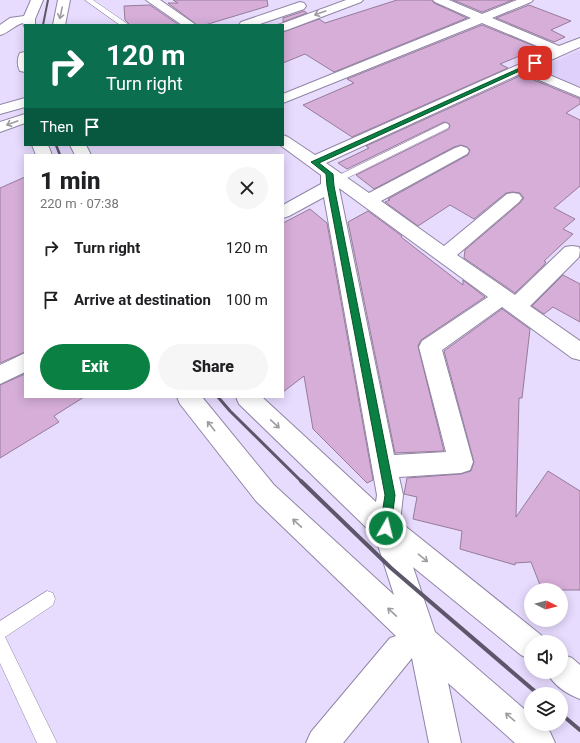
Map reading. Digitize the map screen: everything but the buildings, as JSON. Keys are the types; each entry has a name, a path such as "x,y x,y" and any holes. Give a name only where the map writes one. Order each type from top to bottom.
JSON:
{"street":[{"path":"0,30 14,21 29,22 37,0"},
{"path":"59,24 64,0"},
{"path":"152,0 188,24"},
{"path":"284,27 357,0"},
{"path":"439,0 560,51"},
{"path":"284,99 527,0"},
{"path":"248,24 311,2"},
{"path":"314,162 580,42"},
{"path":"522,68 580,93"},
{"path":"0,110 24,102"},
{"path":"0,127 24,118"},
{"path":"284,141 314,162 333,180 368,201 509,302 578,349"},
{"path":"368,201 461,151"},
{"path":"284,211 333,180"},
{"path":"333,180 390,495 386,528 412,645 445,743"},
{"path":"445,255 513,198"},
{"path":"384,467 461,462 430,347 509,302 572,252"},
{"path":"0,375 24,363"},
{"path":"189,398 265,492 412,645 539,743"},
{"path":"248,398 386,528 524,639"},
{"path":"322,743 412,645"},
{"path":"568,675 580,684"}],"lane":[{"path":"88,0 124,24"},
{"path":"333,180 445,126"},
{"path":"0,631 47,599"},
{"path":"0,644 47,743"}],"shaded area":[{"path":"580,50 580,89 541,74 538,69"}],"railway":[{"path":"43,24 48,0"},
{"path":"56,146 60,154"},
{"path":"219,398 230,411 302,482"},
{"path":"301,481 391,568 530,687"},
{"path":"568,720 580,730"}],"route":[{"path":"386,528 390,495 330,186 330,174 314,162 535,63"}]}
